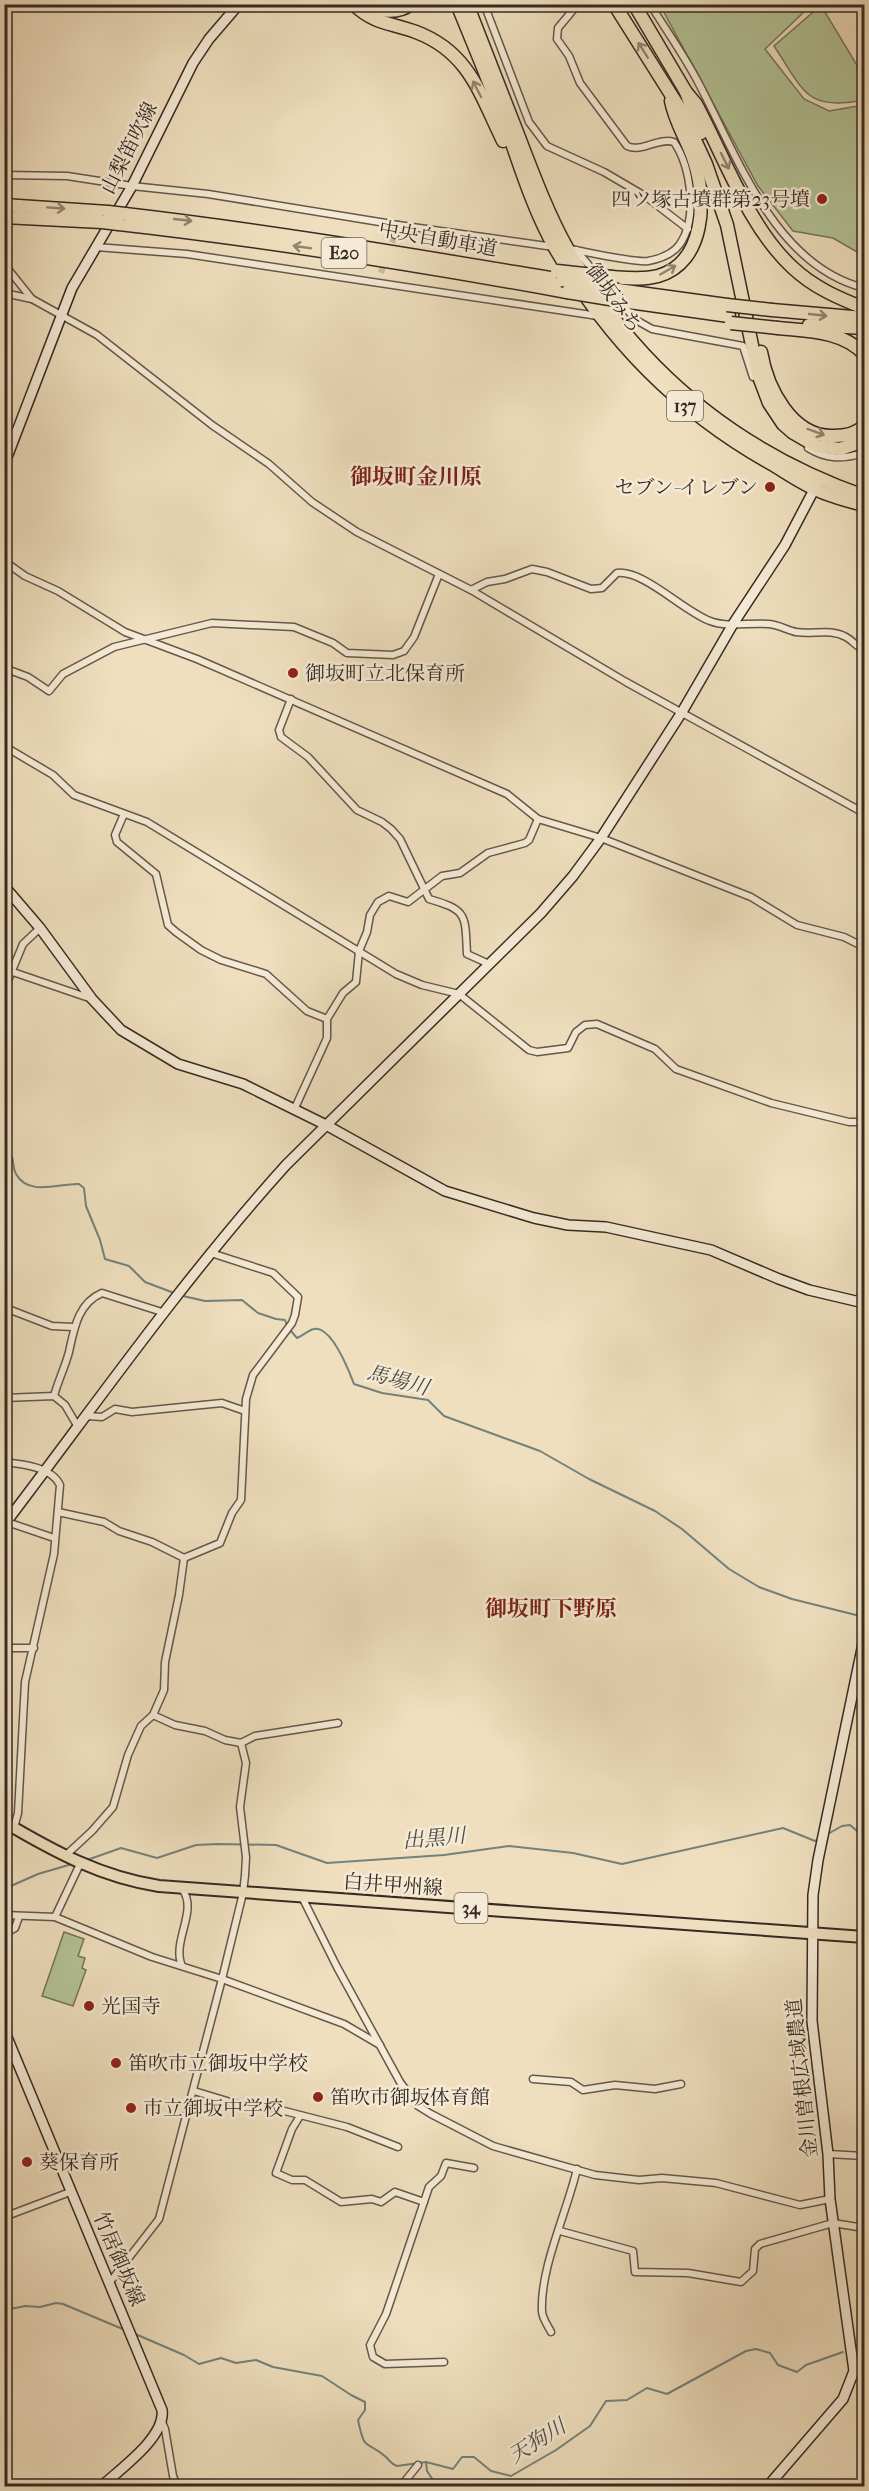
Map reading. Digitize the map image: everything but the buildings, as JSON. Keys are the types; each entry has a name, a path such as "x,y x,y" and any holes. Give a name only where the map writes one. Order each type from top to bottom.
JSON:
{"highway":[{"path":"353,4 368,17 415,32 451,50 465,66 529,179"},
{"path":"366,4 387,12 405,9 411,4"},
{"name":"御坂みち","path":"457,4 515,152 599,316 628,352 688,409 740,447 864,506"},
{"path":"634,4 686,92 696,104 750,208 779,252 792,267 827,293 864,308"},
{"path":"618,6 645,20"},
{"path":"618,6 691,129 715,185 736,258 758,374 769,403 783,424 816,446 840,449 864,441"},
{"path":"478,7 518,122 529,179"},
{"path":"686,92 689,106 713,162 731,213 750,290 763,358 776,395 799,425 816,434 847,436 864,426"},
{"path":"562,281 612,277 647,278 669,271 687,255 697,234 700,209 699,180 690,149 674,116 670,97"},
{"name":"中央自動車道","path":"4,205 122,219 335,252 562,281"},
{"name":"中央自動車道","path":"4,217 105,217"},
{"name":"中央自動車道","path":"122,219 235,226 562,281 675,309 864,328"},
{"name":"御坂みち","path":"566,248 603,304 636,346 681,391 744,438 817,484 864,496"},
{"name":"中央自動車道","path":"620,295 729,315"},
{"path":"729,315 775,320 809,331 842,338 859,348 864,354"},
{"name":"中央自動車道","path":"775,320 864,318"}],"main road":[{"name":"白井甲州線","path":"9,1825 72,1860 133,1882 243,1893 864,1937"}],"street":[{"name":"山梨笛吹線","path":"4,465 72,288 132,186 193,63 239,4"},
{"path":"4,175 67,176 208,194 645,262 664,257 679,246 688,229 690,202 686,172 678,149 674,142 667,140 634,149 627,146 580,83 569,56 557,39 558,28 573,10 575,4"},
{"path":"650,4 697,79 754,189 779,231 801,254 826,273 864,288"},
{"path":"478,7 529,122 547,146 604,172 635,190 688,229"},
{"path":"395,235 398,225"},
{"path":"96,247 188,254 599,316"},
{"path":"566,248 636,320 652,329 743,346 757,387 770,413 790,436 818,454 843,459 864,453"},
{"path":"4,264 32,299"},
{"path":"377,283 381,273"},
{"path":"4,293 32,299 97,335 212,425 269,464 312,501 357,532 471,590 626,682 864,813"},
{"path":"54,1538 30,1532 6,1522 180,1293 264,1189 560,892 601,838 682,712 733,624 785,545 817,484"},
{"path":"4,561 25,576 58,591 125,632 291,699 507,794 538,819 601,838 751,897 797,925 844,937 864,946"},
{"path":"471,590 487,582 505,579 532,569 547,572 591,589 602,588 617,573 624,572 657,587 696,616 713,622 772,625 798,632 832,632 847,638 864,651"},
{"path":"4,668 28,677 49,691 63,674 114,647 212,623 294,627 333,644 347,653 393,655 404,651 414,637 439,574"},
{"path":"291,699 279,730 281,737 308,757 357,810 391,829 400,839 429,899 454,906 458,911 465,925 467,954 489,964"},
{"path":"4,746 53,775 74,795 147,822 396,974 422,985 459,994 529,1050 537,1052 568,1048 576,1032 585,1025 597,1024 655,1049 676,1069 771,1103 849,1122 864,1122"},
{"path":"124,814 115,835 117,842 156,874 168,925 201,950 221,960 266,974 307,1011 327,1019"},
{"path":"294,1110 327,1038 327,1019 343,993 356,982 359,951 367,932 370,915 378,902 389,896 408,902 442,876 460,873 488,853 525,843 529,840 538,819"},
{"path":"4,886 40,928 92,999 121,1030 178,1064 243,1084 326,1125 445,1191 534,1218 568,1225 606,1227 711,1250 779,1279 821,1293 864,1303"},
{"path":"4,990 8,970 23,944 40,928"},
{"path":"8,970 92,999"},
{"path":"58,1512 104,1522 119,1531 152,1542 184,1558 220,1543 232,1513 242,1500 246,1399 254,1375 292,1323 298,1297 273,1274 211,1253"},
{"path":"54,1396 68,1353 73,1327 90,1298 102,1293 165,1314"},
{"path":"4,1302 8,1310 52,1326 73,1327"},
{"path":"4,1398 54,1396 65,1404 78,1428"},
{"path":"87,1416 102,1417 115,1409 132,1412 222,1403 245,1411"},
{"path":"4,1462 25,1465 45,1472 57,1478 60,1485 54,1554 25,1682 18,1813 9,1825"},
{"path":"55,1917 72,1860 113,1807 128,1755 141,1726 153,1716 164,1690 165,1662 184,1558"},
{"name":"金川曽根広域農道","path":"768,2487 843,2399 854,2371 830,2199 828,2154 812,2021 811,1963 814,1932 813,1895 821,1843 864,1639"},
{"path":"4,1648 34,1648"},
{"path":"153,1716 175,1725 205,1731 225,1740 241,1743 255,1736 338,1723"},
{"path":"110,2282 159,2219 194,2091 243,1893 245,1847 240,1806 246,1763 241,1743"},
{"path":"180,1887 188,1899 179,1955 182,1966"},
{"path":"302,1897 337,1967 400,2082 418,2106 424,2110 493,2146 595,2175 639,2180 662,2178 716,2183 800,2205 830,2199"},
{"path":"4,1915 55,1917 152,1957 222,1978 344,2024 381,2045"},
{"path":"4,1934 15,1928 18,1917"},
{"name":"竹居御坂線","path":"4,2030 70,2192 134,2338 162,2410 162,2422"},
{"path":"533,2079 571,2082 583,2090 615,2085 655,2089 681,2084"},
{"path":"194,2091 247,2107 265,2106 347,2127 398,2147"},
{"path":"300,2116 292,2129 276,2173 292,2180 305,2180 341,2202 372,2199 381,2202 395,2192 424,2202"},
{"path":"828,2154 864,2156"},
{"path":"444,2362 385,2364 373,2357 370,2351 372,2338 386,2314 429,2187 441,2176 446,2163 474,2168"},
{"path":"551,2332 542,2313 548,2267 577,2169"},
{"path":"4,2217 70,2192"},
{"path":"560,2231 633,2251 635,2271 688,2273 741,2282 753,2271 755,2250 760,2244 833,2223 864,2228"},
{"path":"854,2371 864,2366"},
{"path":"102,2487 154,2436 162,2422"},
{"path":"162,2422 177,2487"},
{"path":"401,2487 418,2465"},
{"path":"270,2487 281,2485"}],"green space":[{"path":"660,5 804,5 806,10 765,49 804,99 829,111 864,105 864,256 833,238 793,231 758,186"},
{"path":"818,8 825,12 864,77 864,100 829,103 817,100 800,85 774,46"},
{"path":"64,1932 84,1939 78,1956 85,1958 82,1968 86,1970 73,2006 42,1996"}],"waterway":[{"name":"馬場川","path":"4,1149 12,1158 16,1174 29,1185 45,1187 79,1184 84,1188 86,1206 105,1259 129,1266 145,1282 174,1293"},
{"name":"馬場川","path":"183,1296 205,1301 242,1300 258,1313 285,1320 287,1325"},
{"name":"馬場川","path":"290,1330 297,1338 314,1329 327,1334 339,1350 354,1384 382,1393 428,1400 444,1416 540,1451 589,1479 655,1511 682,1529 729,1569 759,1587 792,1599 864,1617"},
{"name":"出黒川","path":"826,1835 842,1826 850,1825 864,1837"},
{"name":"出黒川","path":"87,1860 121,1848 157,1858 196,1845 218,1844 276,1845 327,1863 444,1855 509,1846 573,1853 622,1864 783,1828 815,1841 819,1839"},
{"name":"出黒川","path":"4,1889 38,1874 72,1864"},
{"name":"天狗川","path":"4,2307 10,2309 63,2304 125,2330"},
{"name":"天狗川","path":"133,2333 199,2364 221,2358 236,2363 256,2360 273,2367 322,2376 365,2402 365,2410 358,2420 362,2437 367,2444 397,2466 426,2462 453,2469 462,2457 474,2457 491,2471 511,2476 556,2450 590,2426 606,2401 627,2400 647,2388 667,2394 746,2351 756,2349 770,2353 778,2365 797,2372 806,2365 843,2352"},
{"name":"天狗川","path":"856,2346 864,2342"},
{"path":"426,2462 427,2471 437,2486"}],"tunnel":[{"path":"389,251 395,235"},
{"path":"381,273 385,261"}],"place":[{"name":"四ツ塚古墳群第23号墳","path":"822,199"},
{"name":"セブン-イレブン","path":"770,487"},
{"name":"御坂町立北保育所","path":"293,673"},
{"name":"光国寺","path":"89,2006"},
{"name":"笛吹市立御坂中学校","path":"116,2063"},
{"name":"笛吹市御坂体育館","path":"318,2097"},
{"name":"市立御坂中学校","path":"131,2108"},
{"name":"葵保育所","path":"27,2162"}],"district":[{"name":"御坂町金川原","path":"416,477"},
{"name":"御坂町下野原","path":"551,1609"}]}
